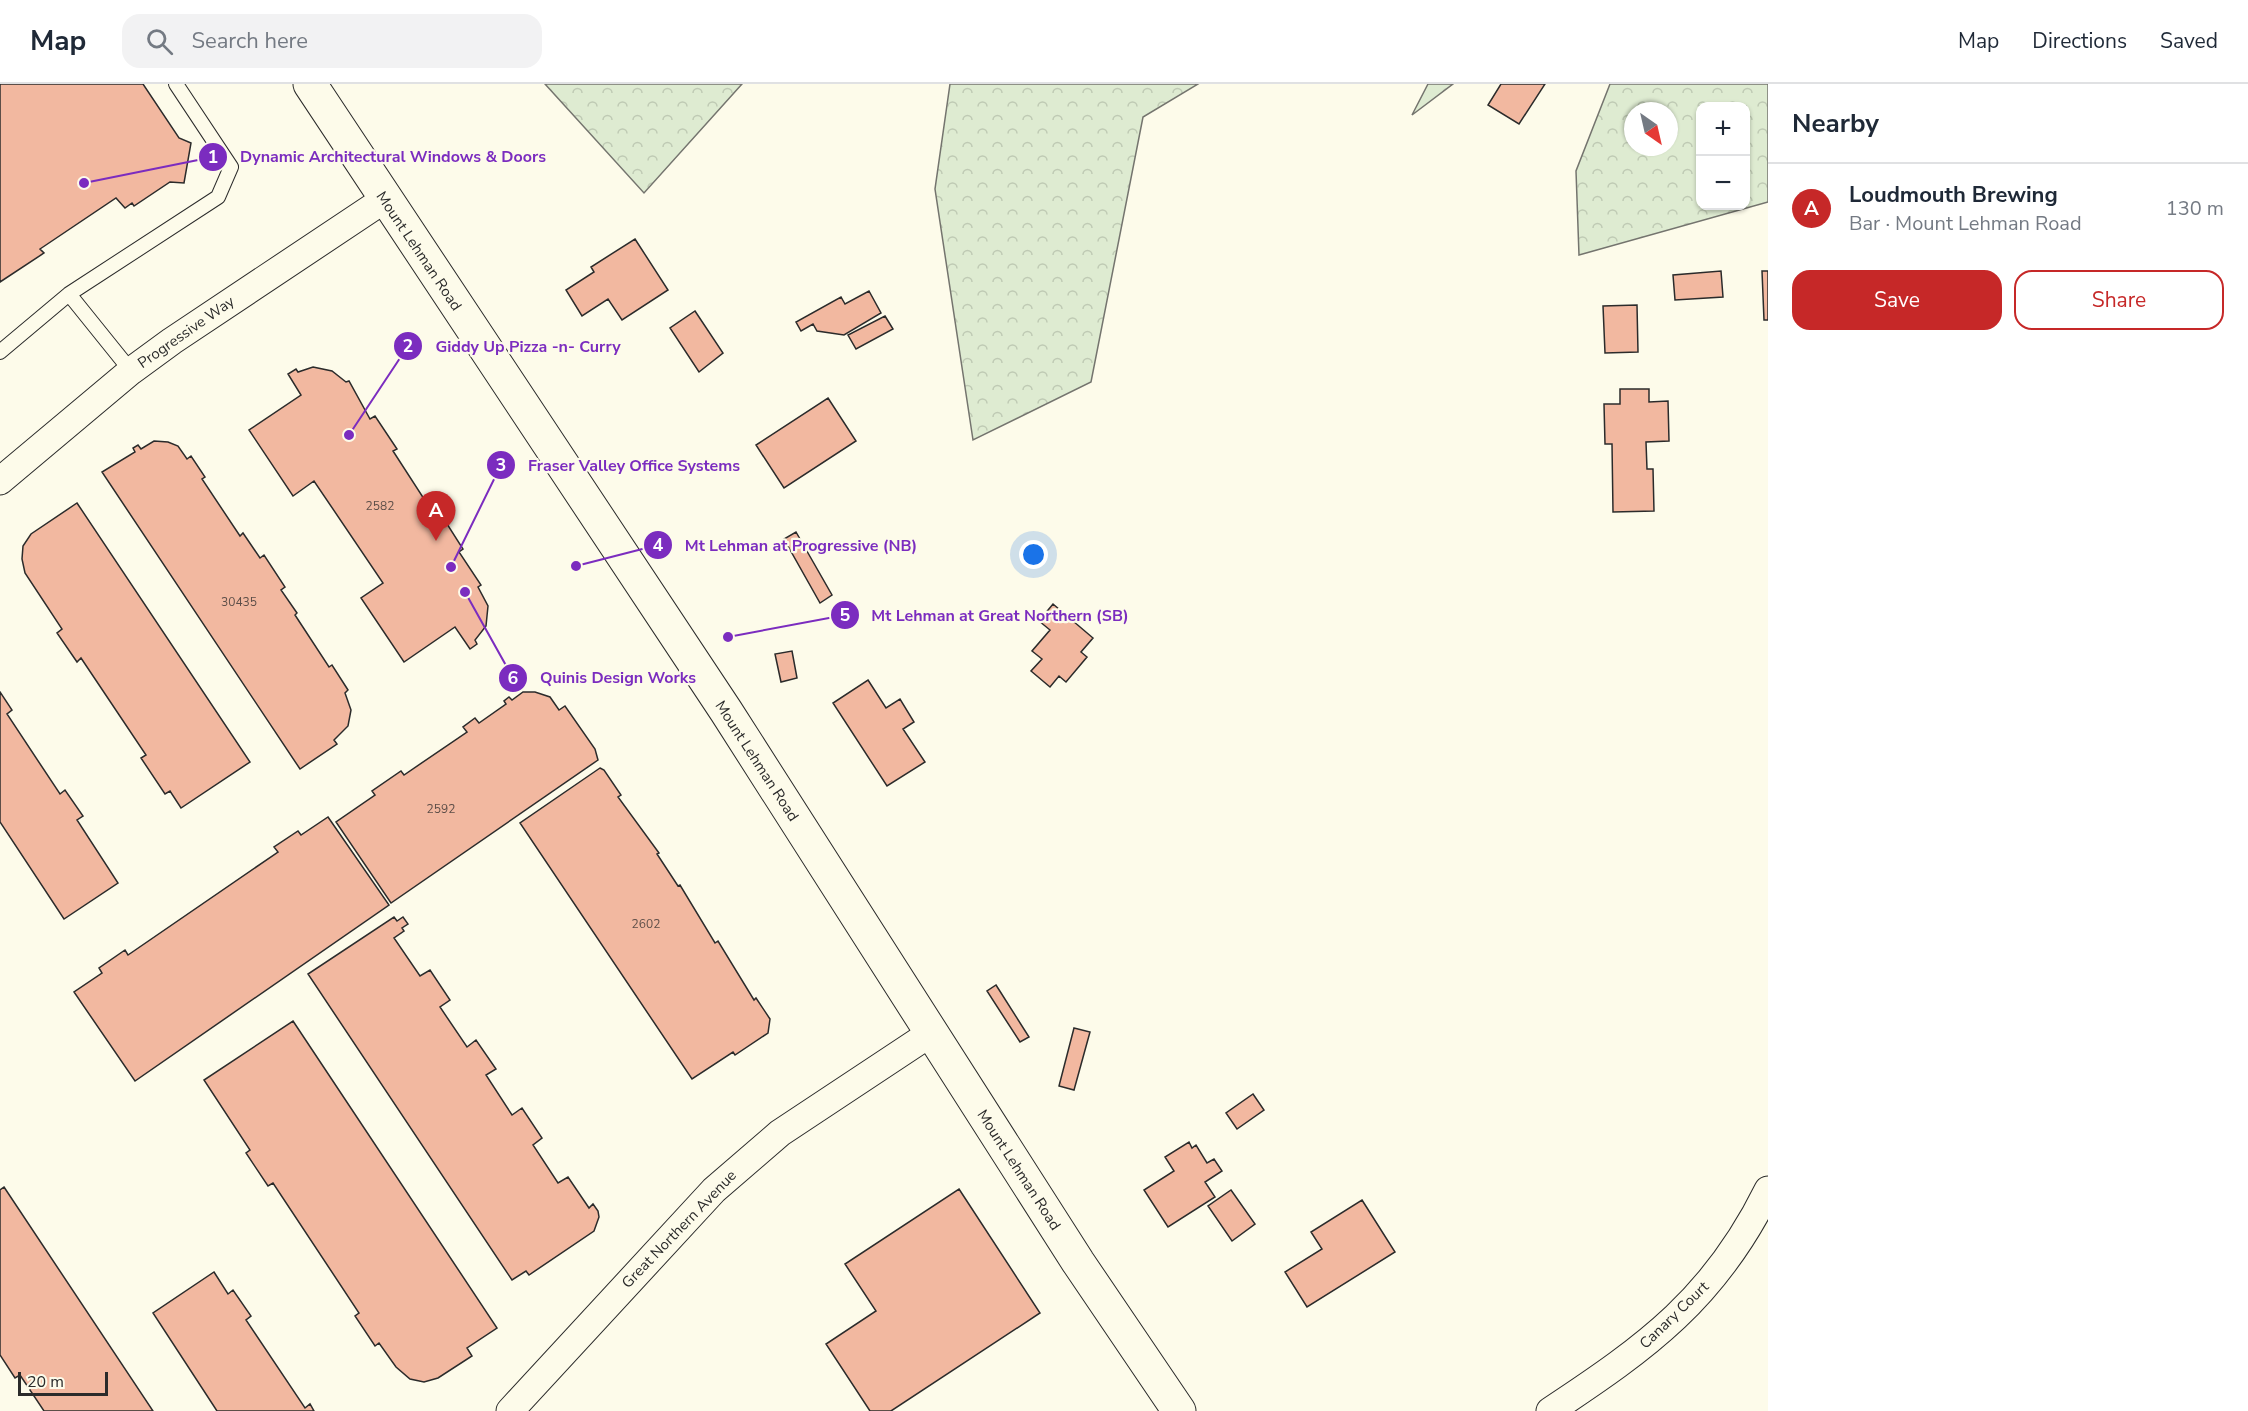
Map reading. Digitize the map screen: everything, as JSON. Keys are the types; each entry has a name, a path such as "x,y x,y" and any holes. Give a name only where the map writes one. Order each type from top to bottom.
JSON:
{"main road":[{"name":"Mount Lehman Road","path":"310,84 726,711 1078,1262 1179,1411"}],"street":[{"name":"Progressive Way","path":"0,481 131,372 172,341 385,199"},
{"name":"Great Northern Avenue","path":"515,1409 714,1190 780,1133 931,1033"},
{"name":"Canary Court","path":"1550,1411 1622,1363 1670,1324 1702,1292 1752,1222 1768,1190"}],"lane":[{"path":"0,352 69,294 218,197 231,167 176,84"},
{"path":"69,294 131,372"}],"green space":[{"path":"545,84 742,84 644,193"},
{"path":"950,84 1198,84 1143,117 1091,382 973,440 935,189"},
{"path":"1428,84 1453,84 1412,115"},
{"path":"1610,84 1768,84 1768,202 1750,207 1750,102 1696,102 1696,210 1739,210 1579,255 1576,171"}],"building":[{"path":"0,84 143,84 179,138 191,143 184,183 170,182 134,206 132,203 125,208 116,198 40,249 44,253 0,282"},
{"path":"1501,84 1545,84 1519,124 1488,105"},
{"path":"635,239 668,290 622,320 608,299 582,316 566,290 594,272 591,267"},
{"path":"1721,271 1723,297 1675,300 1673,275"},
{"path":"1762,271 1768,271 1768,320 1764,320"},
{"path":"869,291 881,313 844,335 817,331 813,324 801,331 796,322 841,297 845,304"},
{"path":"1637,305 1638,352 1605,353 1603,306"},
{"path":"695,311 723,353 699,372 670,328"},
{"path":"885,316 893,329 856,349 848,335"},
{"path":"313,367 332,371 346,382 349,381 370,419 375,416 397,449 393,451 437,519 442,516 463,549 459,552 481,585 478,587 488,606 486,626 475,640 477,644 470,649 455,627 404,662 361,598 383,583 314,481 293,496 249,430 301,395 288,374 296,369 298,372"},
{"path":"1620,389 1649,389 1649,402 1668,401 1669,441 1646,442 1647,469 1653,469 1654,511 1613,512 1612,444 1605,444 1604,404 1620,404"},
{"path":"828,398 856,441 784,488 756,445"},
{"path":"154,441 168,442 178,446 187,459 191,456 205,477 202,479 240,536 243,533 260,558 264,555 285,587 281,590 297,613 295,615 329,667 332,665 348,690 345,693 351,710 348,726 334,740 337,744 300,769 102,472 135,452 133,448 138,445 141,449"},
{"path":"77,503 250,762 181,808 170,791 165,794 141,758 146,755 81,658 77,662 57,633 62,629 25,573 22,559 23,546 31,534"},
{"path":"796,532 832,595 820,603 784,539"},
{"path":"1053,604 1093,638 1081,652 1087,657 1066,682 1059,676 1050,687 1031,671 1042,659 1032,651 1050,630 1039,621"},
{"path":"792,651 797,678 781,682 775,654"},
{"path":"868,680 886,708 900,699 914,722 903,729 925,762 887,786 833,703"},
{"path":"0,692 12,710 7,714 60,794 65,790 83,816 77,820 118,883 64,919 0,822"},
{"path":"523,692 535,692 550,697 559,710 565,706 595,749 598,760 391,903 336,822 375,795 372,791 401,771 404,775 467,732 463,727 475,718 479,723 506,704 504,701 509,697 512,700"},
{"path":"600,768 604,770 621,795 618,797 659,853 657,854 678,886 680,885 715,943 718,941 754,1000 756,998 770,1019 768,1033 735,1055 733,1052 692,1079 520,823"},
{"path":"328,817 389,905 135,1081 74,992 102,973 99,968 125,950 128,955 278,852 274,847 298,831 301,835"},
{"path":"394,917 397,921 403,917 408,924 402,928 404,931 394,938 420,976 430,970 450,1000 440,1007 467,1047 476,1040 496,1069 486,1075 512,1115 522,1108 542,1138 533,1145 558,1183 568,1177 589,1208 593,1204 598,1211 599,1217 594,1231 529,1275 526,1271 512,1280 308,974"},
{"path":"996,985 1029,1037 1020,1042 987,991"},
{"path":"293,1021 497,1328 467,1348 472,1356 438,1378 424,1382 410,1379 396,1367 379,1343 375,1346 355,1316 359,1313 273,1183 268,1186 246,1153 250,1150 204,1080"},
{"path":"1074,1028 1090,1032 1074,1090 1059,1086"},
{"path":"1253,1094 1264,1110 1237,1129 1226,1113"},
{"path":"1189,1142 1192,1148 1196,1145 1207,1163 1214,1159 1222,1171 1205,1182 1215,1197 1168,1227 1144,1190 1174,1171 1165,1157"},
{"path":"4,1187 153,1411 44,1411 20,1375 15,1378 0,1355 0,1190"},
{"path":"959,1189 1040,1313 891,1411 870,1411 826,1344 876,1311 845,1264"},
{"path":"1231,1190 1255,1224 1232,1241 1208,1206"},
{"path":"1362,1200 1395,1252 1307,1307 1285,1272 1322,1249 1311,1232"},
{"path":"214,1272 228,1294 233,1290 251,1316 246,1320 305,1408 310,1404 314,1411 217,1411 153,1313"}],"place":[{"name":"Dynamic Architectural Windows & Doors","path":"84,183"},
{"name":"Giddy Up Pizza -n- Curry","path":"349,435"},
{"name":"Loudmouth Brewing","path":"436,541"},
{"name":"Mt Lehman at Progressive (NB)","path":"576,566"},
{"name":"Fraser Valley Office Systems","path":"451,567"},
{"name":"Quinis Design Works","path":"465,592"},
{"name":"Mt Lehman at Great Northern (SB)","path":"728,637"}]}
